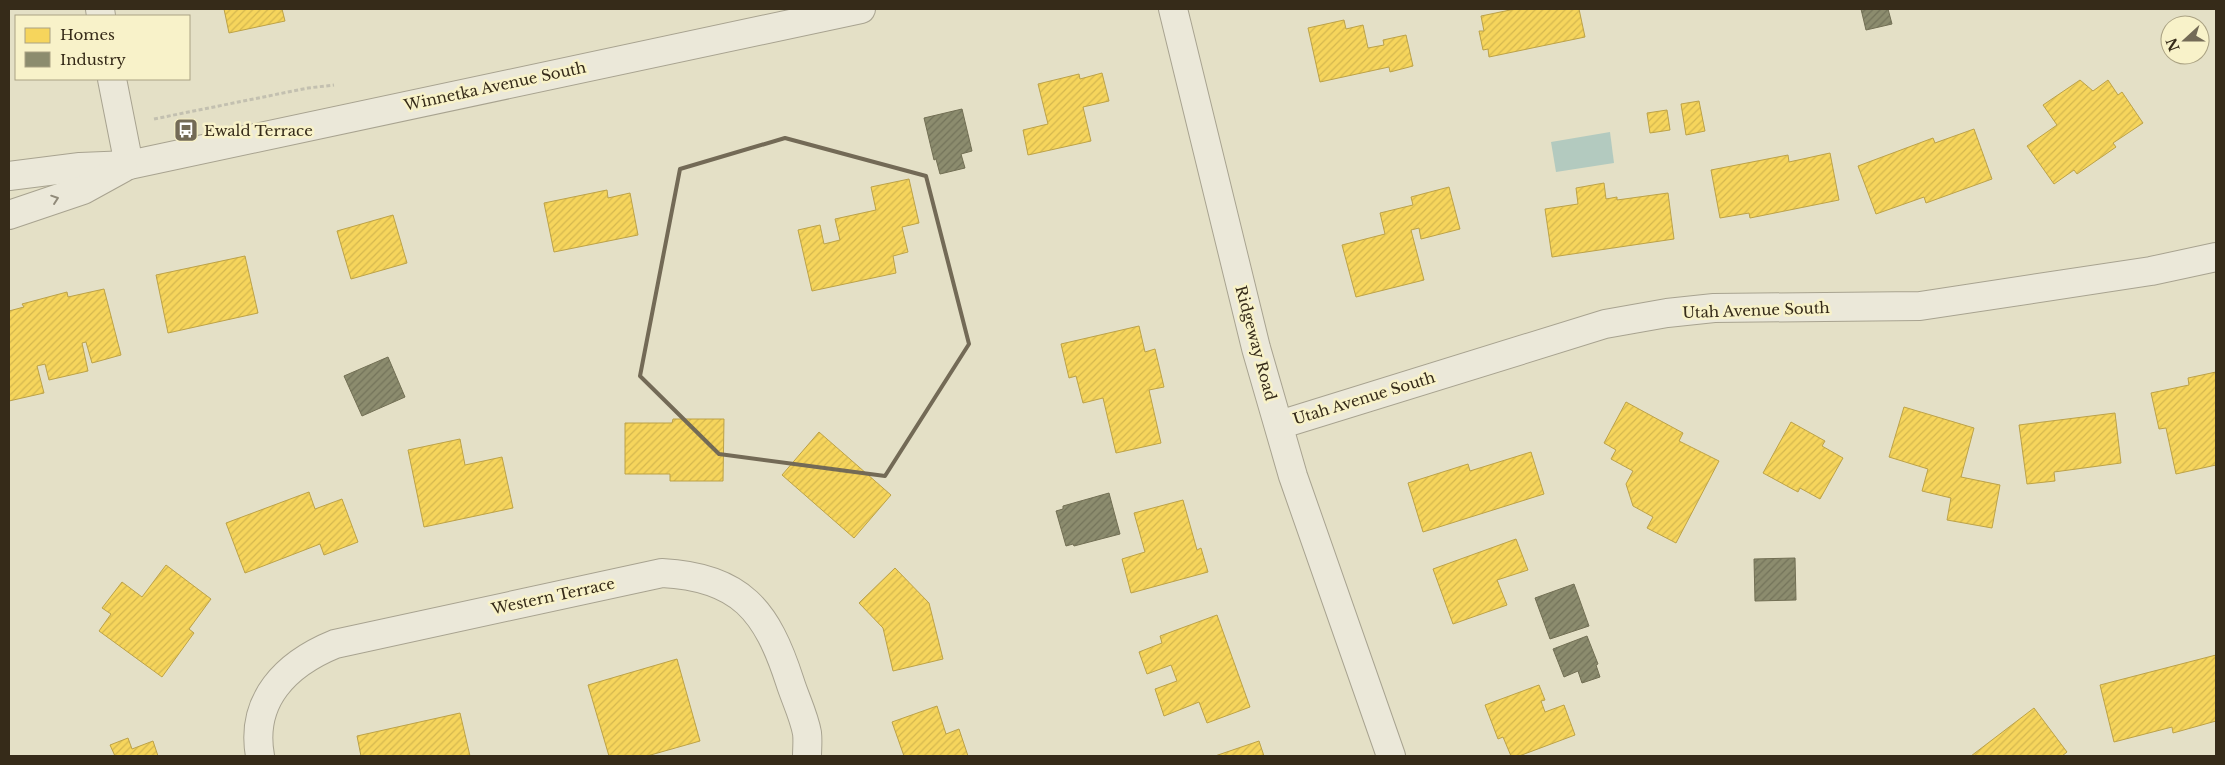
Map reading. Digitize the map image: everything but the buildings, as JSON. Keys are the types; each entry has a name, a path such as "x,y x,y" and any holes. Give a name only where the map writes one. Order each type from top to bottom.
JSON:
{"street":[{"name":"Winnetka Avenue South","path":"9,176 80,167 129,166 861,9"},
{"name":"Ridgeway Road","path":"1173,9 1256,348 1293,476 1391,756"},
{"path":"112,80 129,166"},
{"name":"Winnetka Avenue South","path":"9,216 83,190 129,166"},
{"name":"Utah Avenue South","path":"1279,425 1614,323 1714,308 1920,306 2141,272 2216,257"},
{"name":"Western Terrace","path":"260,756 257,740 264,702 292,668 312,653 335,644 662,573 685,574 708,580 733,591 752,605 780,651 807,733 807,756"}],"highlighted area":[{"path":"785,138 926,176 969,344 885,476 719,454 640,376 680,169"}],"shaded area":[{"path":"1610,132 1614,163 1556,172 1551,142"}],"place":[{"name":"Ewald Terrace","path":"186,130"}]}
